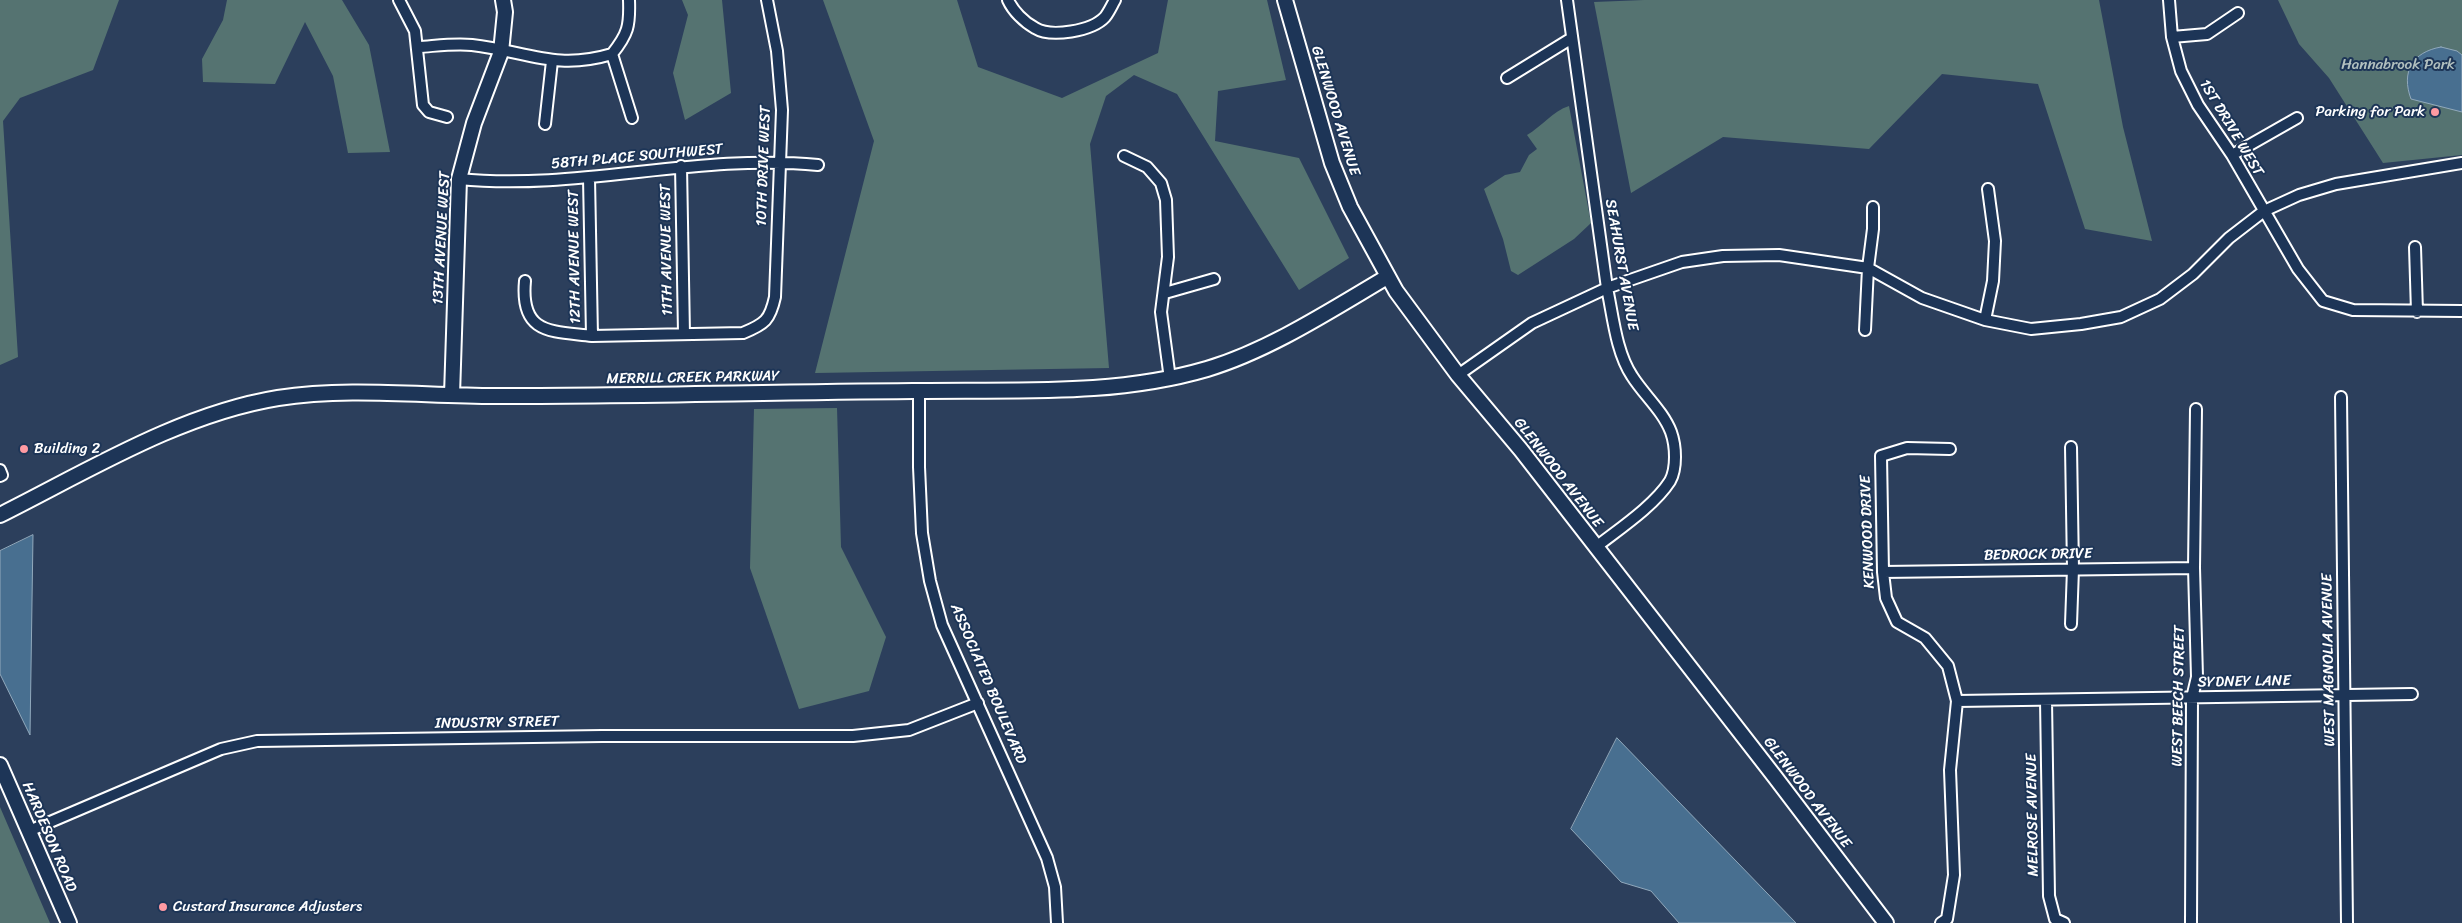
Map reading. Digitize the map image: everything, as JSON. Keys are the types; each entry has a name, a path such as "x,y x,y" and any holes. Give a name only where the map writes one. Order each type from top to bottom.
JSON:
{"street":[{"path":"399,0 415,31 423,104 429,112 447,117"},
{"name":"13TH AVENUE WEST","path":"452,395 458,180 474,123 501,52 505,12 503,0"},
{"path":"418,47 471,45 552,61 589,61 612,54 625,38 630,23 629,0"},
{"name":"10TH DRIVE WEST","path":"684,334 743,333 756,328 772,314 775,296 782,110 777,50 767,0"},
{"path":"1008,0 1019,16 1036,30 1070,32 1091,26 1105,17 1115,0"},
{"name":"GLENWOOD AVENUE","path":"1285,0 1332,163 1350,207 1387,277 1458,375 1521,450 1886,923"},
{"name":"SEAHURST AVENUE","path":"1567,0 1607,288 1626,362 1632,376 1653,403 1672,433 1676,460 1670,480 1646,507 1596,548"},
{"name":"1ST DRIVE WEST","path":"2169,0 2172,37 2180,71 2198,105 2232,155 2298,269 2323,301 2353,310 2462,311"},
{"path":"2172,37 2207,34 2238,13"},
{"path":"1507,78 1572,38"},
{"path":"612,54 632,118"},
{"path":"545,124 552,61"},
{"path":"2232,155 2297,118"},
{"path":"1124,156 1147,168 1161,184 1166,200 1168,257 1165,293 1161,312 1170,378"},
{"name":"58TH PLACE SOUTHWEST","path":"458,180 500,183 589,178 681,166 780,161 818,165"},
{"path":"1458,375 1532,323 1607,288 1682,262 1723,256 1780,255 1868,268 1922,298 1985,320 2031,329 2081,324 2121,317 2160,299 2193,274 2230,238 2264,211 2299,195 2336,184 2462,163"},
{"name":"11TH AVENUE WEST","path":"681,166 684,334"},
{"name":"12TH AVENUE WEST","path":"589,178 592,336"},
{"path":"1985,320 1993,281 1995,241 1988,189"},
{"path":"1864,330 1868,268 1874,229 1873,207"},
{"path":"2416,247 2417,312"},
{"name":"MERRILL CREEK PARKWAY","path":"0,515 161,435 201,418 240,406 309,394 343,392 565,396 919,390 1059,391 1119,387 1170,378 1211,368 1302,326 1387,277"},
{"path":"1165,293 1214,278"},
{"path":"526,281 526,308 533,321 544,330 592,336 684,334"},
{"name":"ASSOCIATED BOULEVARD","path":"919,390 919,467 922,533 930,581 942,624 1047,858 1054,887 1058,923"},
{"name":"WEST MAGNOLIA AVENUE","path":"2341,397 2347,923"},
{"name":"WEST BEECH STREET","path":"2191,923 2192,698 2197,677 2194,568 2196,410"},
{"path":"2071,447 2073,569 2071,624"},
{"name":"KENWOOD DRIVE","path":"1944,921 1954,875 1950,770 1957,701 1948,666 1925,638 1897,622 1886,598 1883,572 1881,456 1907,448 1950,449"},
{"path":"0,470 2,475 0,476"},
{"name":"BEDROCK DRIVE","path":"1883,572 2194,568"},
{"name":"SYDNEY LANE","path":"1957,701 2412,694"},
{"name":"MELROSE AVENUE","path":"2046,700 2049,896 2055,919 2064,923"},
{"name":"INDUSTRY STREET","path":"29,831 221,749 257,741 602,736 853,736 909,730 978,703"},
{"name":"HARDESON ROAD","path":"0,765 69,923"}],"green space":[{"path":"0,0 119,0 93,70 20,98 3,121 18,357 0,365"},
{"path":"227,0 342,0 369,45 390,152 348,153 333,76 305,22 275,84 203,82 202,59 223,20"},
{"path":"682,0 722,0 731,93 685,120 673,73 688,15"},
{"path":"823,0 957,0 978,67 1062,98 1158,53 1168,0 1267,0 1286,80 1218,91 1215,141 1299,158 1349,258 1299,290 1177,94 1134,75 1106,96 1090,144 1109,368 815,373 874,141"},
{"path":"1644,0 2099,0 2123,127 2152,241 2085,229 2038,84 1942,74 1869,149 1723,137 1631,193 1594,2"},
{"name":"Hannabrook Park","path":"2278,0 2462,0 2462,155 2383,163 2329,78 2299,44"},
{"path":"1569,106 1591,223 1574,239 1518,275 1511,271 1503,239 1484,189 1505,175 1520,172 1529,155 1537,149 1527,135 1563,108"},
{"path":"837,408 841,547 886,637 869,691 799,709 750,568 754,409"},
{"path":"0,807 50,923 0,923"}],"water":[{"path":"2441,47 2457,51 2462,55 2462,112 2411,99 2407,80 2411,65 2423,53"},
{"path":"33,535 30,735 0,674 0,551"},
{"path":"1617,738 1796,923 1679,923 1651,891 1621,882 1571,829"}],"place":[{"name":"Parking for Park","path":"2435,112"},
{"name":"Building 2","path":"24,449"},
{"name":"Custard Insurance Adjusters","path":"163,907"}]}
